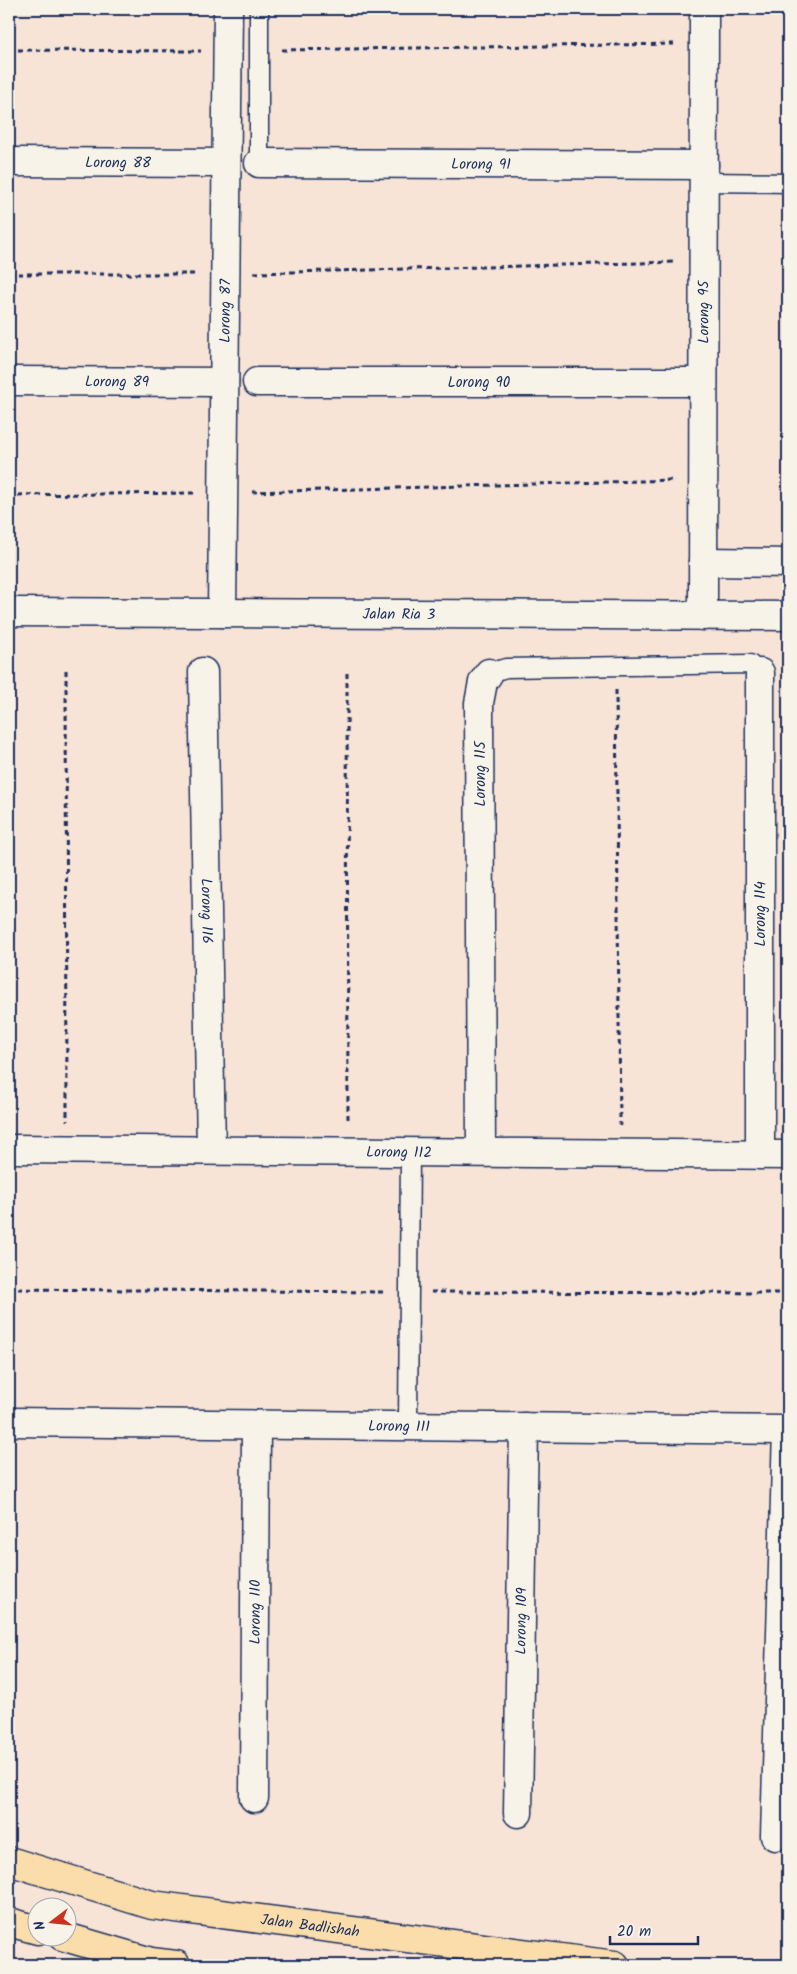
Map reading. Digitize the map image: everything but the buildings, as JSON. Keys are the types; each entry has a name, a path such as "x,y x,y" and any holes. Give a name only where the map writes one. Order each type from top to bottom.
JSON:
{"main road":[{"name":"Jalan Badlishah","path":"9,1861 152,1905 615,1965"},
{"path":"9,1922 28,1927"},
{"path":"78,1941 150,1962 176,1965"}],"street":[{"name":"Lorong 87","path":"222,613 228,9"},
{"name":"Lorong 95","path":"703,616 704,9"},
{"name":"Lorong 88","path":"9,162 226,163"},
{"name":"Lorong 91","path":"259,163 703,174"},
{"name":"Lorong 89","path":"9,381 224,382"},
{"name":"Lorong 90","path":"257,382 703,382"},
{"path":"704,562 788,563"},
{"name":"Jalan Ria 3","path":"9,612 788,616"},
{"name":"Lorong 116","path":"203,672 211,1150"},
{"name":"Lorong 115","path":"481,1152 479,703 483,682 489,673"},
{"name":"Lorong 114","path":"760,673 760,1155"},
{"name":"Lorong 112","path":"9,1148 788,1155"},
{"name":"Lorong 111","path":"9,1422 788,1430"},
{"name":"Lorong 110","path":"254,1798 256,1425"},
{"name":"Lorong 109","path":"518,1813 524,1427"},
{"path":"775,1836 788,1430"}],"lane":[{"path":"259,9 259,163"},
{"path":"703,174 788,183"},
{"name":"Lorong 115","path":"489,673 506,668 750,664 760,673"},
{"path":"408,1426 410,1152"}],"path":[{"path":"259,50 704,43"},
{"path":"9,50 227,50"},
{"path":"9,274 225,274 704,262"},
{"path":"9,496 223,493 704,479"},
{"path":"616,666 621,1154"},
{"path":"66,670 67,1149"},
{"path":"347,673 348,1151"},
{"path":"9,1289 788,1293"}]}
